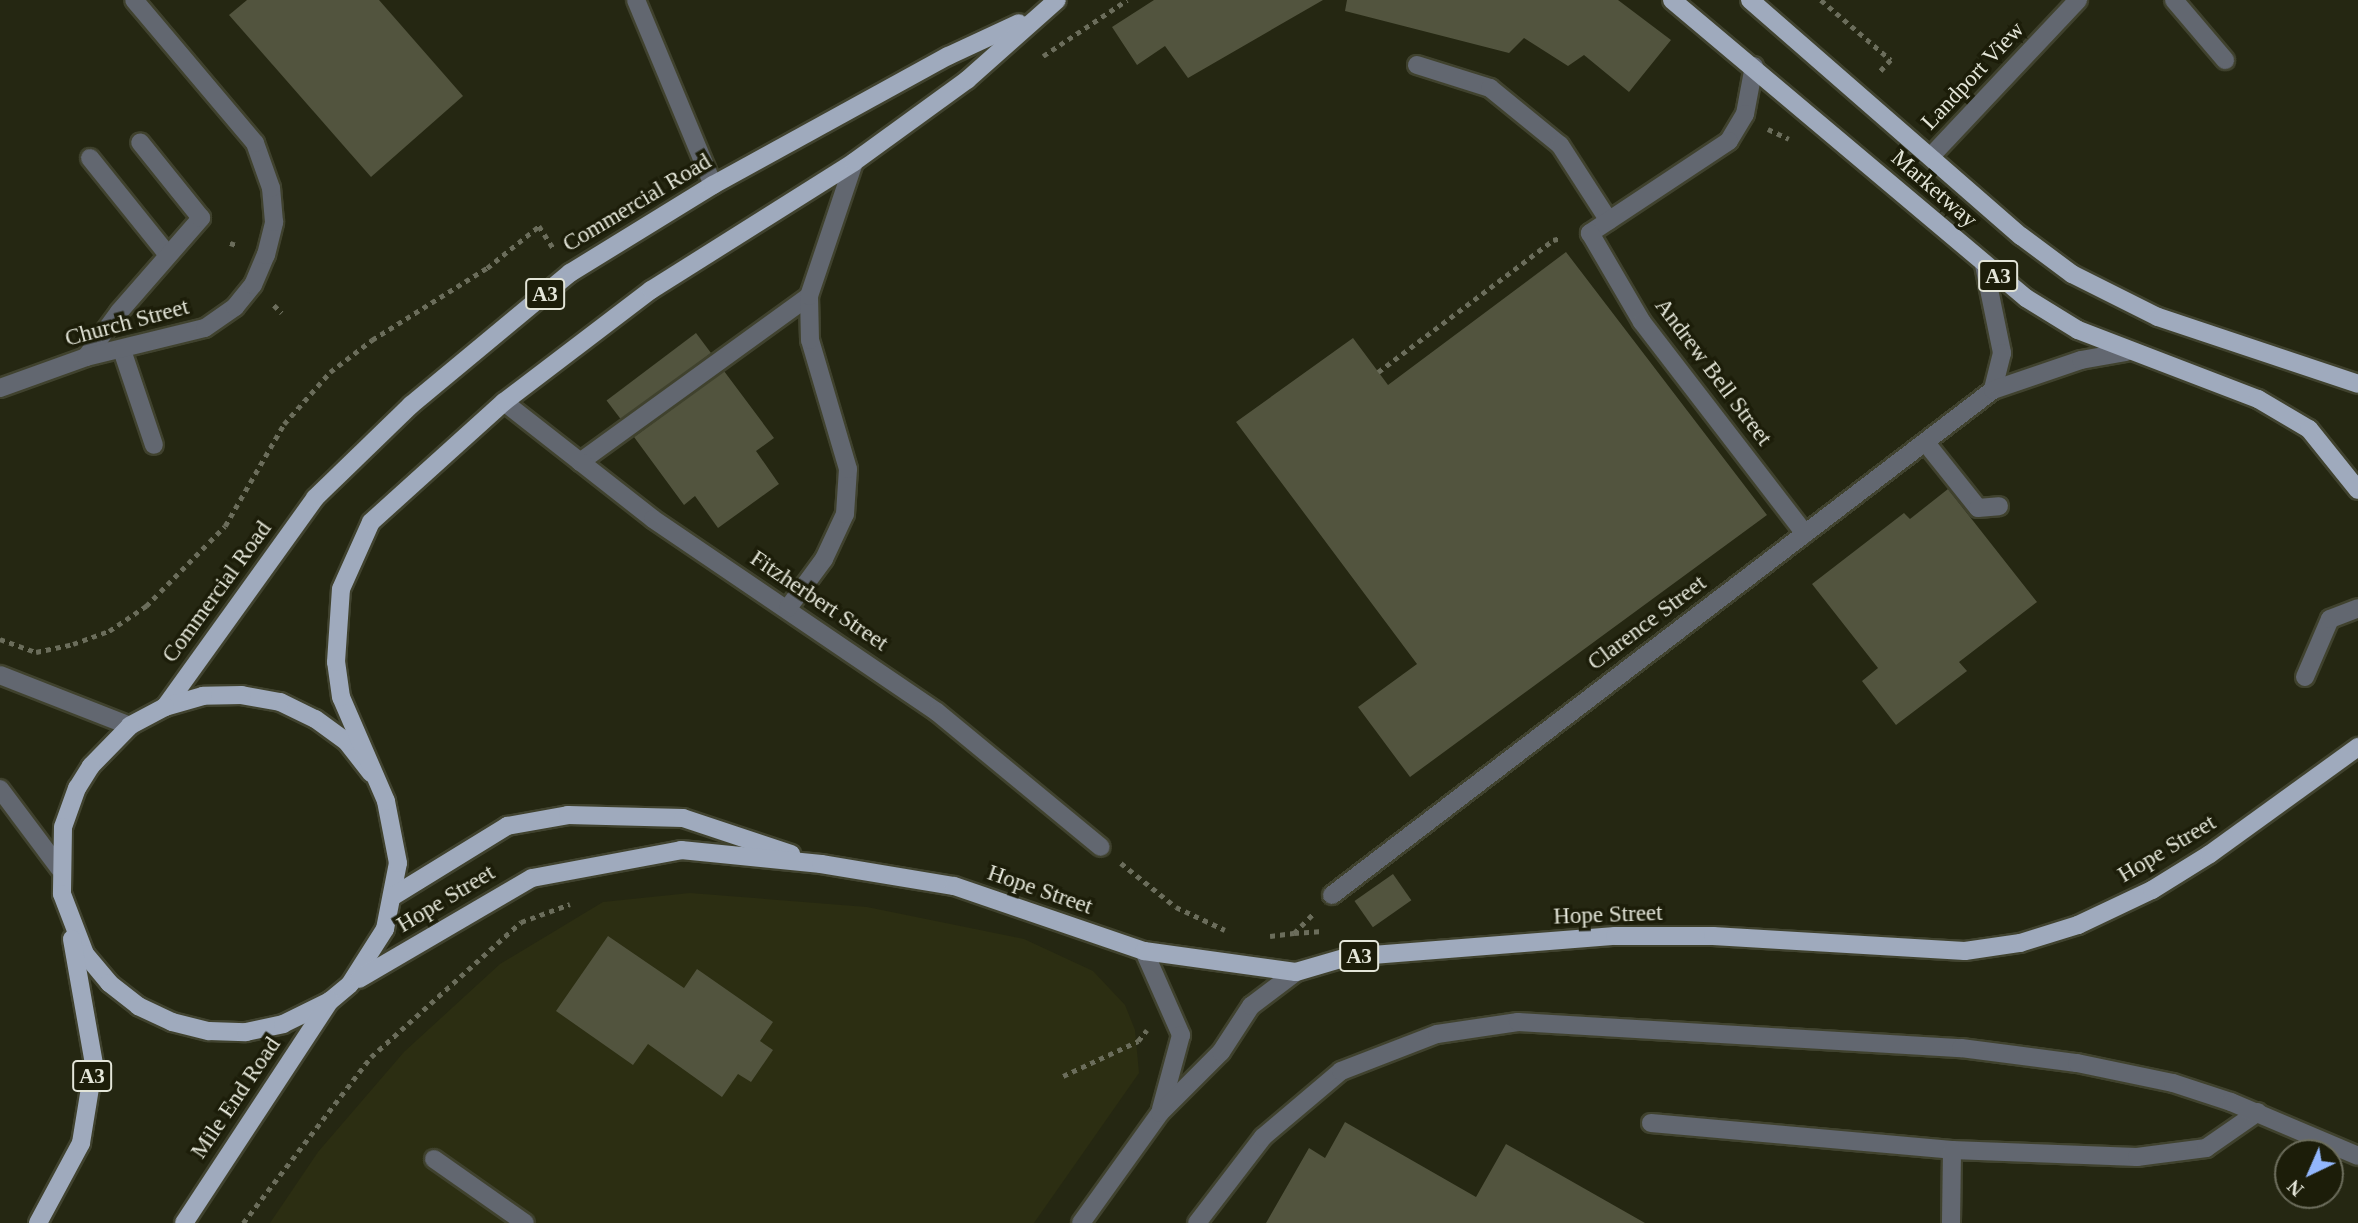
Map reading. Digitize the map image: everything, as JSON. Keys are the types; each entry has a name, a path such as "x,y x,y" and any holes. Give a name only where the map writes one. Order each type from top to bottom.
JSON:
{"main road":[{"name":"Commercial Road","path":"350,984 385,929 395,895 395,831 341,697 336,662 341,589 371,522 504,402 651,290 854,162 967,80 1035,16 1057,0"},
{"name":"Marketway","path":"1672,0 1754,66 1984,265 2047,311 2126,352 2258,399 2309,429 2358,490"},
{"name":"Marketway","path":"1750,0 1932,155 2021,236 2072,274 2158,317 2358,384"},
{"name":"Commercial Road","path":"165,707 315,498 411,405 570,273 713,185 948,56 1035,16"},
{"path":"350,984 330,1001 283,1024 246,1032 209,1031 172,1023 138,1006 109,983 85,954 69,920 59,868 63,827 76,788 99,754 130,726 165,707 216,695 242,695 280,702 315,719 346,742 371,773"},
{"name":"Hope Street","path":"350,984 532,878 681,850 821,864 954,886 1144,951 1296,972 1347,957 1615,936 1713,936 1965,951 2020,943 2078,925 2152,890 2210,854 2358,747"},
{"name":"Hope Street","path":"395,895 507,826 568,815 683,818 821,864"},
{"name":"A3","path":"38,1223 81,1143 94,1063 69,920"},
{"name":"Mile End Road","path":"184,1223 330,1001"}],"street":[{"name":"Church Street","path":"0,388 86,357 205,328 235,307 257,275 274,222 271,188 255,143 134,0"},
{"path":"636,0 713,185"},
{"name":"Landport View","path":"1932,155 2078,0"},
{"path":"2174,0 2225,60"},
{"path":"1417,65 1490,88 1560,145 1609,221"},
{"path":"1590,233 1729,141 1745,114 1754,66"},
{"path":"86,357 201,218 141,142"},
{"path":"90,158 168,255"},
{"path":"788,608 824,559 845,514 848,469 810,340 809,296 854,162"},
{"name":"Andrew Bell Street","path":"1590,233 1642,322 1805,534"},
{"path":"1984,265 2002,353 1993,390"},
{"path":"580,462 809,296"},
{"path":"122,350 153,445"},
{"name":"Clarence Street","path":"1332,895 1993,390 2081,360 2126,352"},
{"name":"Fitzherbert Street","path":"504,402 653,519 788,608 937,712 1101,847"},
{"path":"1926,443 1978,508 1999,506"},
{"path":"2305,677 2330,619 2358,608"},
{"path":"0,675 130,726"},
{"path":"0,789 59,868"},
{"path":"1144,951 1181,1035 1160,1113"},
{"path":"1081,1223 1160,1113 1221,1052 1251,1006 1296,972"},
{"path":"1197,1223 1264,1137 1330,1078 1412,1041 1488,1025 1587,1023 1961,1048 2101,1067 2173,1083 2258,1112 2358,1156"},
{"path":"1651,1123 1952,1150 2137,1157 2206,1149 2258,1112"},
{"path":"1951,1223 1952,1150"},
{"path":"435,1159 525,1223"}],"path":[{"path":"0,639 36,652 73,644 109,631 146,606 225,526 284,424 330,372 372,340 487,268 539,226"},
{"path":"1378,372 1553,240 1590,233"},
{"path":"1101,847 1176,907 1233,934"},
{"path":"1257,938 1294,933 1332,895"},
{"path":"243,1223 371,1056 521,922 584,898"},
{"path":"1063,1076 1138,1041 1154,1022 1181,1035"}],"shaded area":[{"path":"690,893 867,907 1024,939 1093,971 1125,1005 1135,1030 1139,1073 1034,1223 270,1223 318,1152 404,1052 500,964 603,902"}],"building":[{"path":"247,0 379,0 463,96 371,177 229,15"},
{"path":"1154,0 1323,0 1188,78 1165,46 1137,65 1112,27"},
{"path":"1347,0 1618,0 1671,40 1629,92 1584,55 1568,66 1524,38 1509,53 1345,11"},
{"path":"1566,252 1767,515 1410,777 1358,707 1417,664 1236,422 1353,338 1388,385"},
{"path":"696,333 711,353 622,420 607,400"},
{"path":"724,371 774,438 756,451 779,484 718,528 695,496 684,505 634,437"},
{"path":"1948,489 2037,602 1959,662 1967,671 1896,725 1862,681 1878,668 1812,584 1904,513 1910,519"},
{"path":"1393,874 1411,900 1373,927 1354,901"},
{"path":"608,936 684,988 697,969 773,1022 760,1041 773,1050 751,1082 738,1074 722,1097 648,1044 633,1065 556,1011"},
{"path":"1345,1122 1476,1197 1506,1144 1645,1223 1266,1223 1309,1148 1325,1158"}]}
